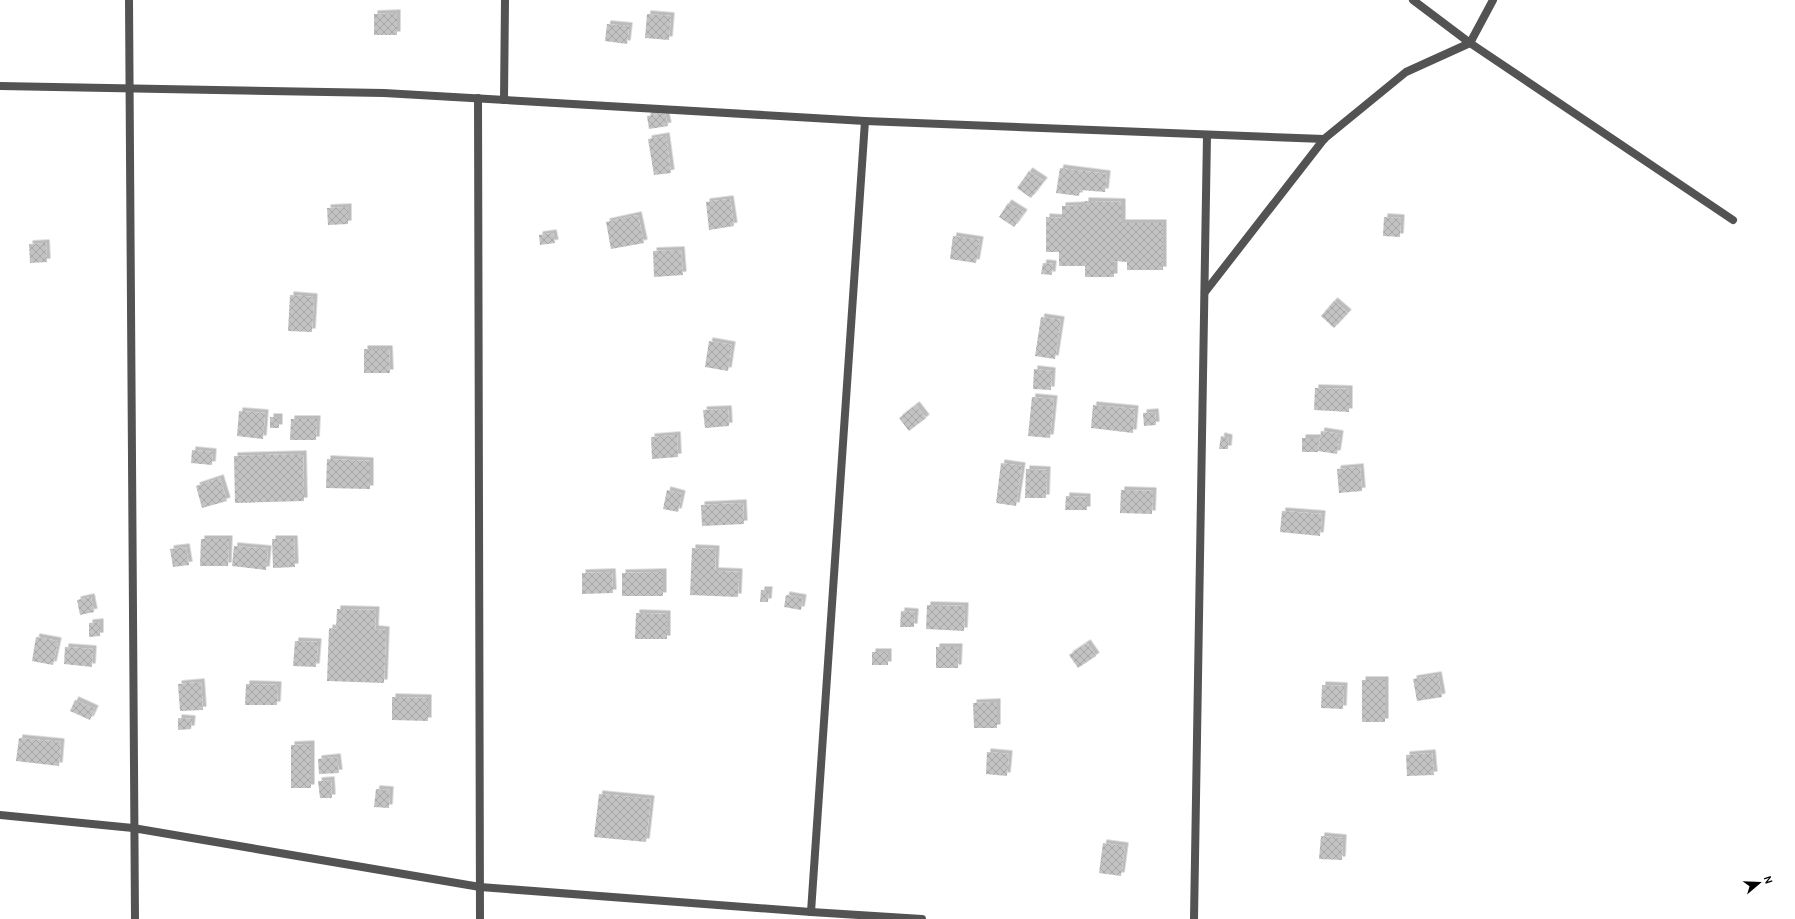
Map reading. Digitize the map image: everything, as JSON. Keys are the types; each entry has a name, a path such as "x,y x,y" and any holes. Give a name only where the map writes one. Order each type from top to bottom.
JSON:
{"street":[{"path":"129,0 133,828 135,919"},
{"path":"504,100 505,0"},
{"path":"1413,0 1470,43 1733,220"},
{"path":"1205,292 1324,139 1406,72 1470,43 1493,0"},
{"path":"0,86 384,93 865,122 1324,139"},
{"path":"478,98 480,919"},
{"path":"811,912 865,122"},
{"path":"1194,919 1207,135"},
{"path":"0,815 133,828 480,887 922,919"}],"building":[{"path":"397,13 397,35 374,35 374,14"},
{"path":"647,14 671,16 669,40 645,38"},
{"path":"607,24 629,26 627,44 605,41"},
{"path":"665,113 668,126 649,129 647,116"},
{"path":"666,136 671,173 654,175 648,139"},
{"path":"1060,168 1107,174 1105,192 1080,190 1079,196 1056,193"},
{"path":"1029,171 1044,181 1031,198 1017,188"},
{"path":"730,199 734,226 709,230 706,202"},
{"path":"1085,201 1122,202 1122,223 1163,223 1163,270 1127,270 1127,262 1114,261 1114,277 1085,277 1085,266 1059,266 1059,252 1046,252 1046,217 1062,218 1062,206 1085,205"},
{"path":"1008,203 1024,213 1014,227 999,217"},
{"path":"348,207 348,224 328,225 327,208"},
{"path":"638,215 644,243 611,249 606,222"},
{"path":"1384,217 1401,218 1400,237 1383,236"},
{"path":"553,233 555,243 540,245 539,235"},
{"path":"953,236 980,240 976,263 950,259"},
{"path":"46,243 47,262 30,263 29,244"},
{"path":"681,250 683,275 654,277 653,251"},
{"path":"1043,263 1053,264 1052,275 1041,274"},
{"path":"290,295 314,297 312,332 288,331"},
{"path":"1334,301 1348,313 1334,328 1321,316"},
{"path":"1041,317 1061,320 1055,359 1035,356"},
{"path":"709,341 732,345 728,371 705,367"},
{"path":"364,349 389,349 390,373 364,373"},
{"path":"1034,369 1052,371 1051,390 1033,389"},
{"path":"1315,388 1349,389 1349,412 1314,410"},
{"path":"1032,397 1054,399 1050,438 1028,436"},
{"path":"916,405 926,418 909,431 899,418"},
{"path":"1093,405 1135,409 1133,433 1091,428"},
{"path":"728,409 729,426 705,428 703,410"},
{"path":"239,411 265,413 263,439 237,436"},
{"path":"1155,412 1156,425 1144,426 1143,413"},
{"path":"270,417 279,417 279,428 270,428"},
{"path":"291,419 317,419 316,440 290,440"},
{"path":"1321,431 1340,434 1337,454 1318,451"},
{"path":"677,435 678,457 652,459 651,437"},
{"path":"1221,436 1229,438 1228,449 1219,449"},
{"path":"1302,438 1318,438 1318,452 1302,452"},
{"path":"192,450 213,452 212,465 191,463"},
{"path":"303,454 304,501 235,503 234,456"},
{"path":"327,459 370,461 370,489 326,488"},
{"path":"1001,463 1022,466 1016,506 996,503"},
{"path":"1360,467 1362,491 1339,493 1337,469"},
{"path":"1026,469 1047,470 1046,498 1025,498"},
{"path":"220,478 227,501 202,508 196,486"},
{"path":"667,490 682,494 678,512 663,509"},
{"path":"1121,490 1153,491 1152,514 1120,513"},
{"path":"1066,496 1087,497 1087,510 1065,510"},
{"path":"743,503 744,524 702,526 701,505"},
{"path":"1282,511 1322,514 1320,536 1280,532"},
{"path":"201,539 229,539 228,566 200,566"},
{"path":"272,539 294,539 295,567 273,568"},
{"path":"234,546 268,549 266,570 232,566"},
{"path":"186,547 189,565 173,567 170,549"},
{"path":"692,548 716,549 715,571 739,572 738,597 690,595"},
{"path":"612,572 613,593 582,594 582,573"},
{"path":"663,572 663,596 622,596 622,573"},
{"path":"761,590 769,590 768,602 760,602"},
{"path":"786,595 803,598 801,610 784,607"},
{"path":"91,597 94,612 80,615 77,600"},
{"path":"927,605 965,606 964,631 926,629"},
{"path":"337,609 376,610 375,629 386,630 384,683 327,681 329,628 336,629"},
{"path":"901,611 915,612 914,627 900,627"},
{"path":"636,613 667,614 667,639 635,639"},
{"path":"100,622 100,636 89,637 89,623"},
{"path":"36,637 58,641 53,665 32,661"},
{"path":"295,641 318,642 316,667 293,666"},
{"path":"1087,643 1096,656 1078,668 1069,655"},
{"path":"65,647 93,649 92,667 64,664"},
{"path":"936,647 959,647 958,668 936,668"},
{"path":"872,652 888,652 888,665 872,665"},
{"path":"1438,675 1442,697 1417,701 1413,679"},
{"path":"1362,680 1385,680 1385,722 1362,722"},
{"path":"201,682 203,710 180,711 178,684"},
{"path":"246,684 278,685 277,705 245,705"},
{"path":"1322,685 1344,686 1343,709 1321,708"},
{"path":"392,697 428,698 428,721 392,720"},
{"path":"75,700 95,709 90,720 70,711"},
{"path":"997,702 997,728 974,728 973,703"},
{"path":"178,718 192,719 191,729 178,730"},
{"path":"19,738 61,742 59,766 16,761"},
{"path":"311,744 311,788 291,788 291,745"},
{"path":"987,752 1009,754 1007,776 986,774"},
{"path":"1432,753 1434,775 1407,776 1406,755"},
{"path":"337,757 339,773 319,774 318,759"},
{"path":"331,780 332,798 320,798 318,781"},
{"path":"376,789 390,790 389,808 374,807"},
{"path":"599,794 651,799 646,842 594,837"},
{"path":"1321,836 1343,838 1342,860 1319,859"},
{"path":"1103,843 1125,846 1121,876 1099,873"}]}
